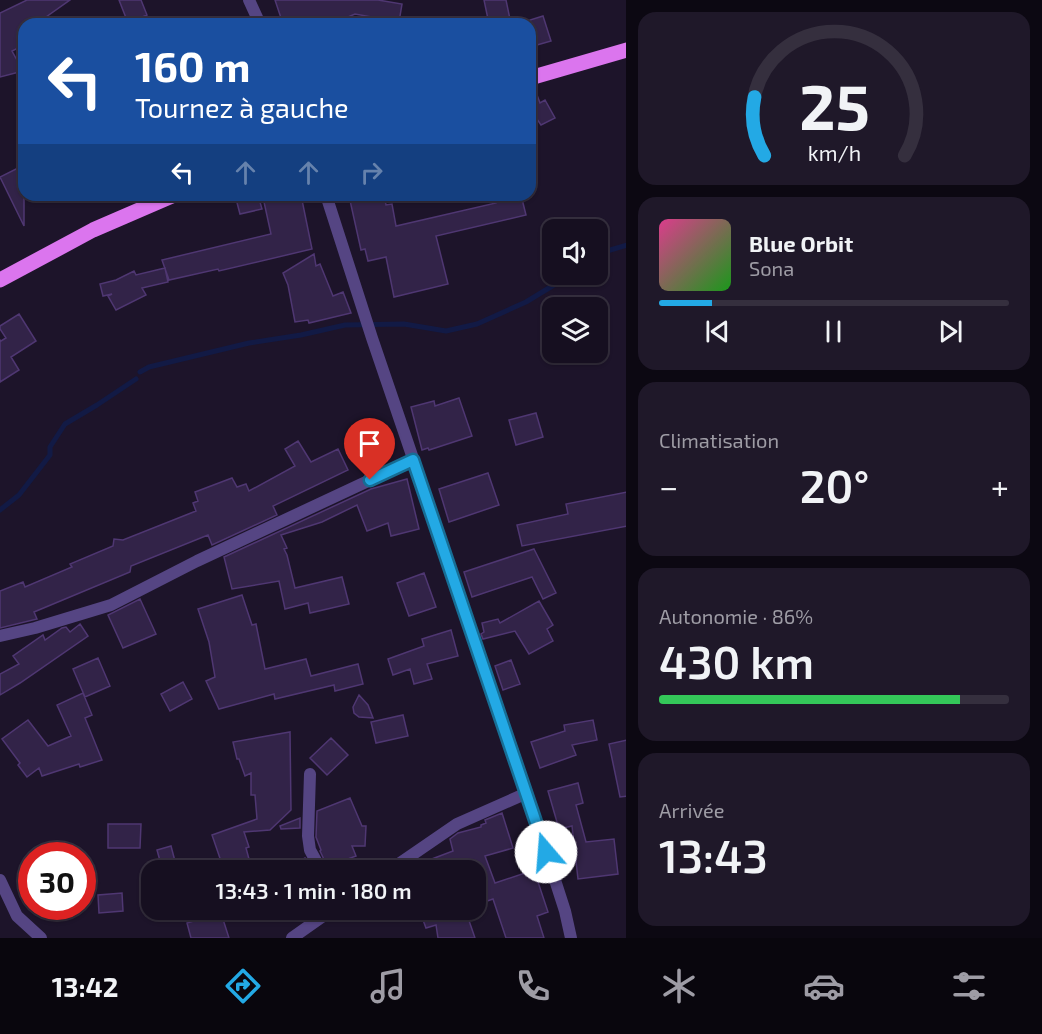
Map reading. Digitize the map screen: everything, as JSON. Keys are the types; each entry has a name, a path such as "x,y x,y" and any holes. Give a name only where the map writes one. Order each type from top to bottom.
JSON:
{"main road":[{"path":"536,76 626,50"},
{"path":"0,280 93,230 160,201"}],"street":[{"path":"249,0 257,18"},
{"path":"328,201 364,315 527,792 565,911 571,938"},
{"path":"0,636 111,605 197,561 413,460"},
{"path":"310,774 308,836 310,850 316,860"},
{"path":"405,860 457,824 527,792"},
{"path":"0,880 17,916 41,938"},
{"path":"292,938 317,920"}],"building":[{"path":"27,0 70,0 44,18 18,18 18,48 12,51 18,62 18,72 0,77 0,13"},
{"path":"119,0 141,0 147,15 140,18 126,18"},
{"path":"275,0 378,0 402,4 400,18 377,18 355,14 346,18 281,18"},
{"path":"484,0 506,0 510,18 488,18"},
{"path":"543,16 551,41 536,45 536,18"},
{"path":"536,92 540,103 545,100 555,118 541,125 537,119"},
{"path":"18,168 18,201 24,201 24,226 0,177"},
{"path":"237,201 260,201 262,209 240,214"},
{"path":"302,201 312,249 169,280 162,260 271,234 264,202"},
{"path":"350,201 385,201 386,205 392,204 396,226 496,203 496,201 522,201 526,215 436,236 448,284 394,297 386,257 368,261 365,249 361,250"},
{"path":"314,254 316,266 320,264 333,296 343,292 351,313 309,323 308,320 295,322 288,285 283,273"},
{"path":"165,268 168,282 142,288 146,295 116,310 108,296 112,294 103,296 100,284 116,280 134,271 136,275"},
{"path":"19,314 36,341 11,357 19,370 0,382 0,340 6,338 0,326"},
{"path":"459,398 472,436 429,450 428,448 422,450 411,407 434,401 435,406"},
{"path":"536,413 543,437 516,445 509,420"},
{"path":"298,441 311,462 338,449 348,470 273,506 277,515 212,545 208,535 131,566 130,572 34,612 37,619 0,628 0,591 23,582 25,587 72,567 70,564 113,546 114,539 123,540 196,511 193,503 198,501 195,492 232,478 237,487 246,484 249,491 295,466 285,449"},
{"path":"488,473 499,505 449,522 439,489"},
{"path":"407,479 419,529 391,536 388,523 367,531 357,505 322,522 281,535 287,548 284,549 295,588 342,577 349,604 310,613 308,603 285,609 279,581 232,589 224,557 371,489"},
{"path":"626,492 626,526 522,546 517,525 568,514 566,504"},
{"path":"534,549 556,593 543,599 532,577 472,597 464,572"},
{"path":"424,573 436,607 409,616 397,583"},
{"path":"242,595 252,625 256,624 265,669 306,659 311,676 358,664 363,684 335,691 334,685 275,699 274,694 219,709 206,681 215,677 209,642 198,609"},
{"path":"140,599 156,634 123,648 108,615"},
{"path":"539,601 553,625 547,629 553,641 529,654 515,631 483,639 482,623 498,619 500,623"},
{"path":"80,624 88,636 0,695 0,674 19,664 13,656 43,635 45,640 62,628 66,627 70,632"},
{"path":"451,630 458,656 427,664 432,679 414,684 410,669 393,675 388,659 424,646 422,639"},
{"path":"98,658 110,686 85,697 73,669"},
{"path":"511,660 520,684 503,690 495,666"},
{"path":"183,682 192,699 170,711 161,694"},
{"path":"83,693 92,715 85,718 102,760 80,767 79,764 42,776 39,768 27,777 18,765 20,763 2,739 28,720 48,746 71,736 57,705"},
{"path":"359,695 368,705 373,718 359,717 354,713 353,707"},
{"path":"403,715 408,736 376,743 371,722"},
{"path":"593,720 597,740 572,745 576,755 540,768 531,742 565,731 564,725"},
{"path":"290,732 291,810 270,830 244,832 249,847 246,848 249,860 221,860 212,835 257,819 255,795 251,795 251,773 245,776 239,759 237,759 233,742"},
{"path":"331,738 348,755 327,775 310,758"},
{"path":"626,740 626,796 620,797 609,744"},
{"path":"578,783 583,803 576,805 586,842 614,839 618,874 578,879 572,826 559,829 548,791"},
{"path":"350,798 362,826 366,826 365,846 352,846 356,856 345,860 324,860 316,837 317,811"},
{"path":"502,813 513,848 485,856 495,883 534,870 548,912 537,916 544,938 506,938 493,899 486,901 486,860 429,860 453,851 450,839 458,833 481,827 486,823 485,820"},
{"path":"300,818 300,828 281,829 280,826"},
{"path":"108,824 141,824 140,848 108,848"},
{"path":"171,846 175,860 160,860 157,850"},
{"path":"122,893 123,911 99,913 98,895"},
{"path":"197,920 223,920 229,938 191,938 187,923"},
{"path":"423,920 469,920 475,938 438,938 436,925 426,928"}],"waterway":[{"path":"608,251 626,245"},
{"path":"140,372 149,367 249,343 345,325 404,324 446,331 477,324 526,302 554,285"},
{"path":"0,510 19,495 50,455 50,447 65,424 136,379"}],"route":[{"path":"370,480 413,460 546,852"}]}
